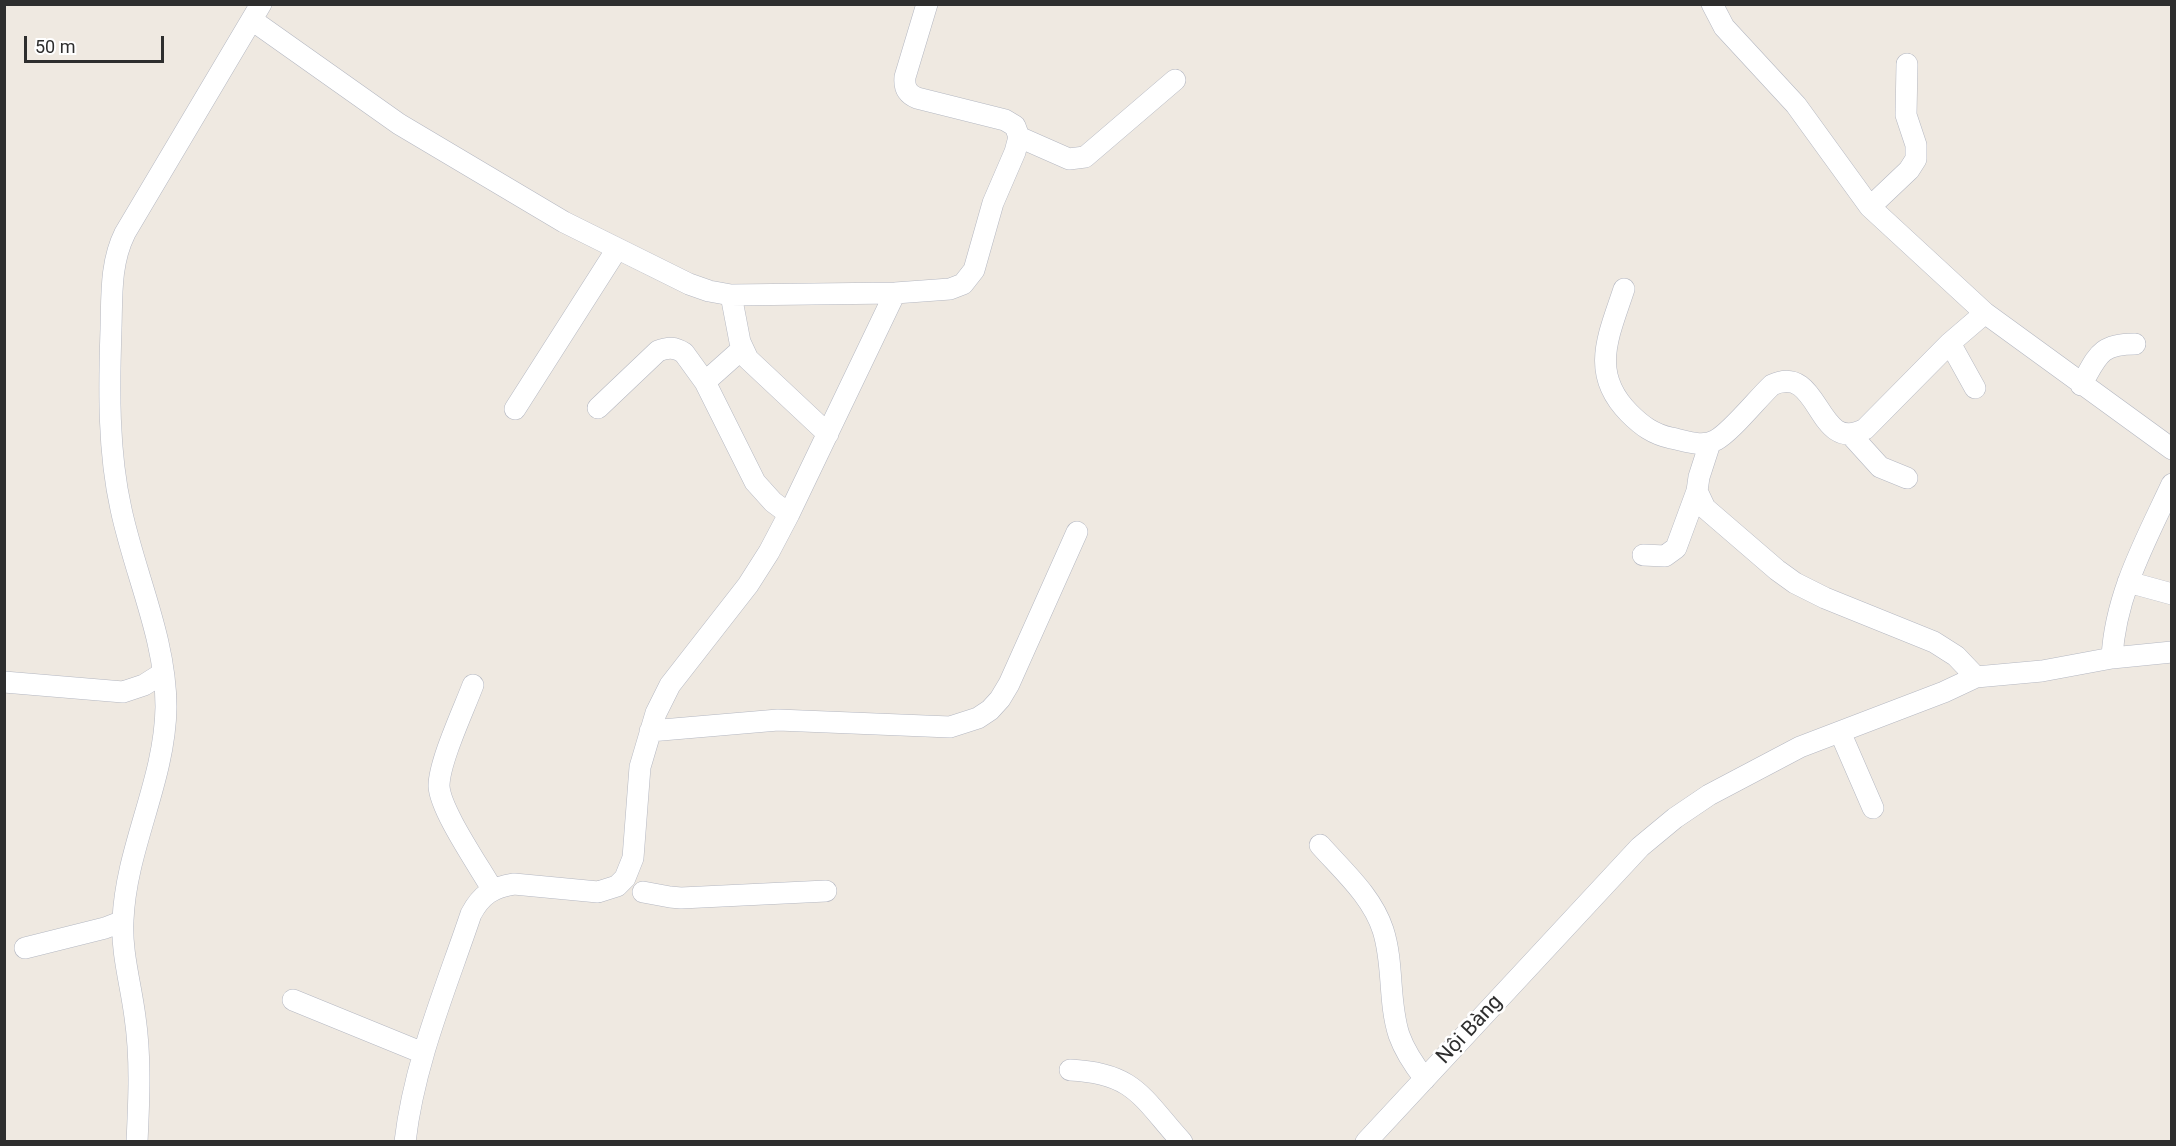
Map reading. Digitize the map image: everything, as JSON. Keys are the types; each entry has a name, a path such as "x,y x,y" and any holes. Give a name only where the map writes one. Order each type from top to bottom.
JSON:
{"street":[{"path":"137,1142 139,1056 123,921 129,878 161,753 166,706 163,673 149,610 128,537 115,479 110,350 114,271 118,250 125,233 257,12 399,124 564,222 689,284 731,295 895,293 950,289 967,280 974,270 993,203 1017,145 1014,126 1005,120 917,98 906,89 905,77 927,4"},
{"path":"1720,10 1796,105 1870,207 1985,314 2172,449"},
{"path":"1870,207 1910,170 1916,159 1916,145 1906,115 1907,64"},
{"path":"1017,145 1069,159 1085,157 1175,80"},
{"path":"515,409 617,249"},
{"path":"1624,289 1606,345 1606,376 1613,394 1626,410 1651,432 1693,443 1710,443 1720,437 1772,385 1783,381 1801,386 1835,429 1851,435 1865,429 1950,343 1985,314"},
{"path":"630,889 625,878 633,858 640,767 650,731 670,684 759,569 789,514 895,293"},
{"path":"731,295 742,349 752,364 828,434"},
{"path":"1950,343 1975,388"},
{"path":"2081,385 2101,352 2118,344 2135,344"},
{"path":"598,408 658,351 673,348 684,353 705,381 755,482 773,502 789,514"},
{"path":"705,381 742,349"},
{"path":"1851,435 1880,467 1907,478"},
{"path":"1643,555 1665,555 1676,548 1697,491 1710,443"},
{"path":"2112,658 2115,627 2128,582 2172,484"},
{"path":"1697,491 1705,508 1795,583 1825,598 1934,642 1956,656 1976,677 2042,672 2112,658 2172,652"},
{"path":"650,731 778,720 950,727 978,718 1000,699 1010,684 1077,532"},
{"path":"2128,582 2172,594"},
{"path":"4,682 123,692 144,685 163,673"},
{"name":"Nội Bàng","path":"1366,1142 1640,847 1675,818 1709,795 1800,747 1944,692 1976,677"},
{"path":"473,685 444,763 439,785 444,806 492,889"},
{"path":"1840,732 1873,808"},
{"path":"1320,845 1367,898 1380,920 1387,944 1399,1034 1410,1060 1425,1079"},
{"path":"405,1142 412,1098 423,1053 471,914 483,896 492,889 514,884 598,892 630,889 681,898 826,891"},
{"path":"25,948 105,928 123,921"},
{"path":"292,1000 423,1053"},
{"path":"1070,1070 1095,1071 1126,1082 1138,1091 1182,1142"}]}
